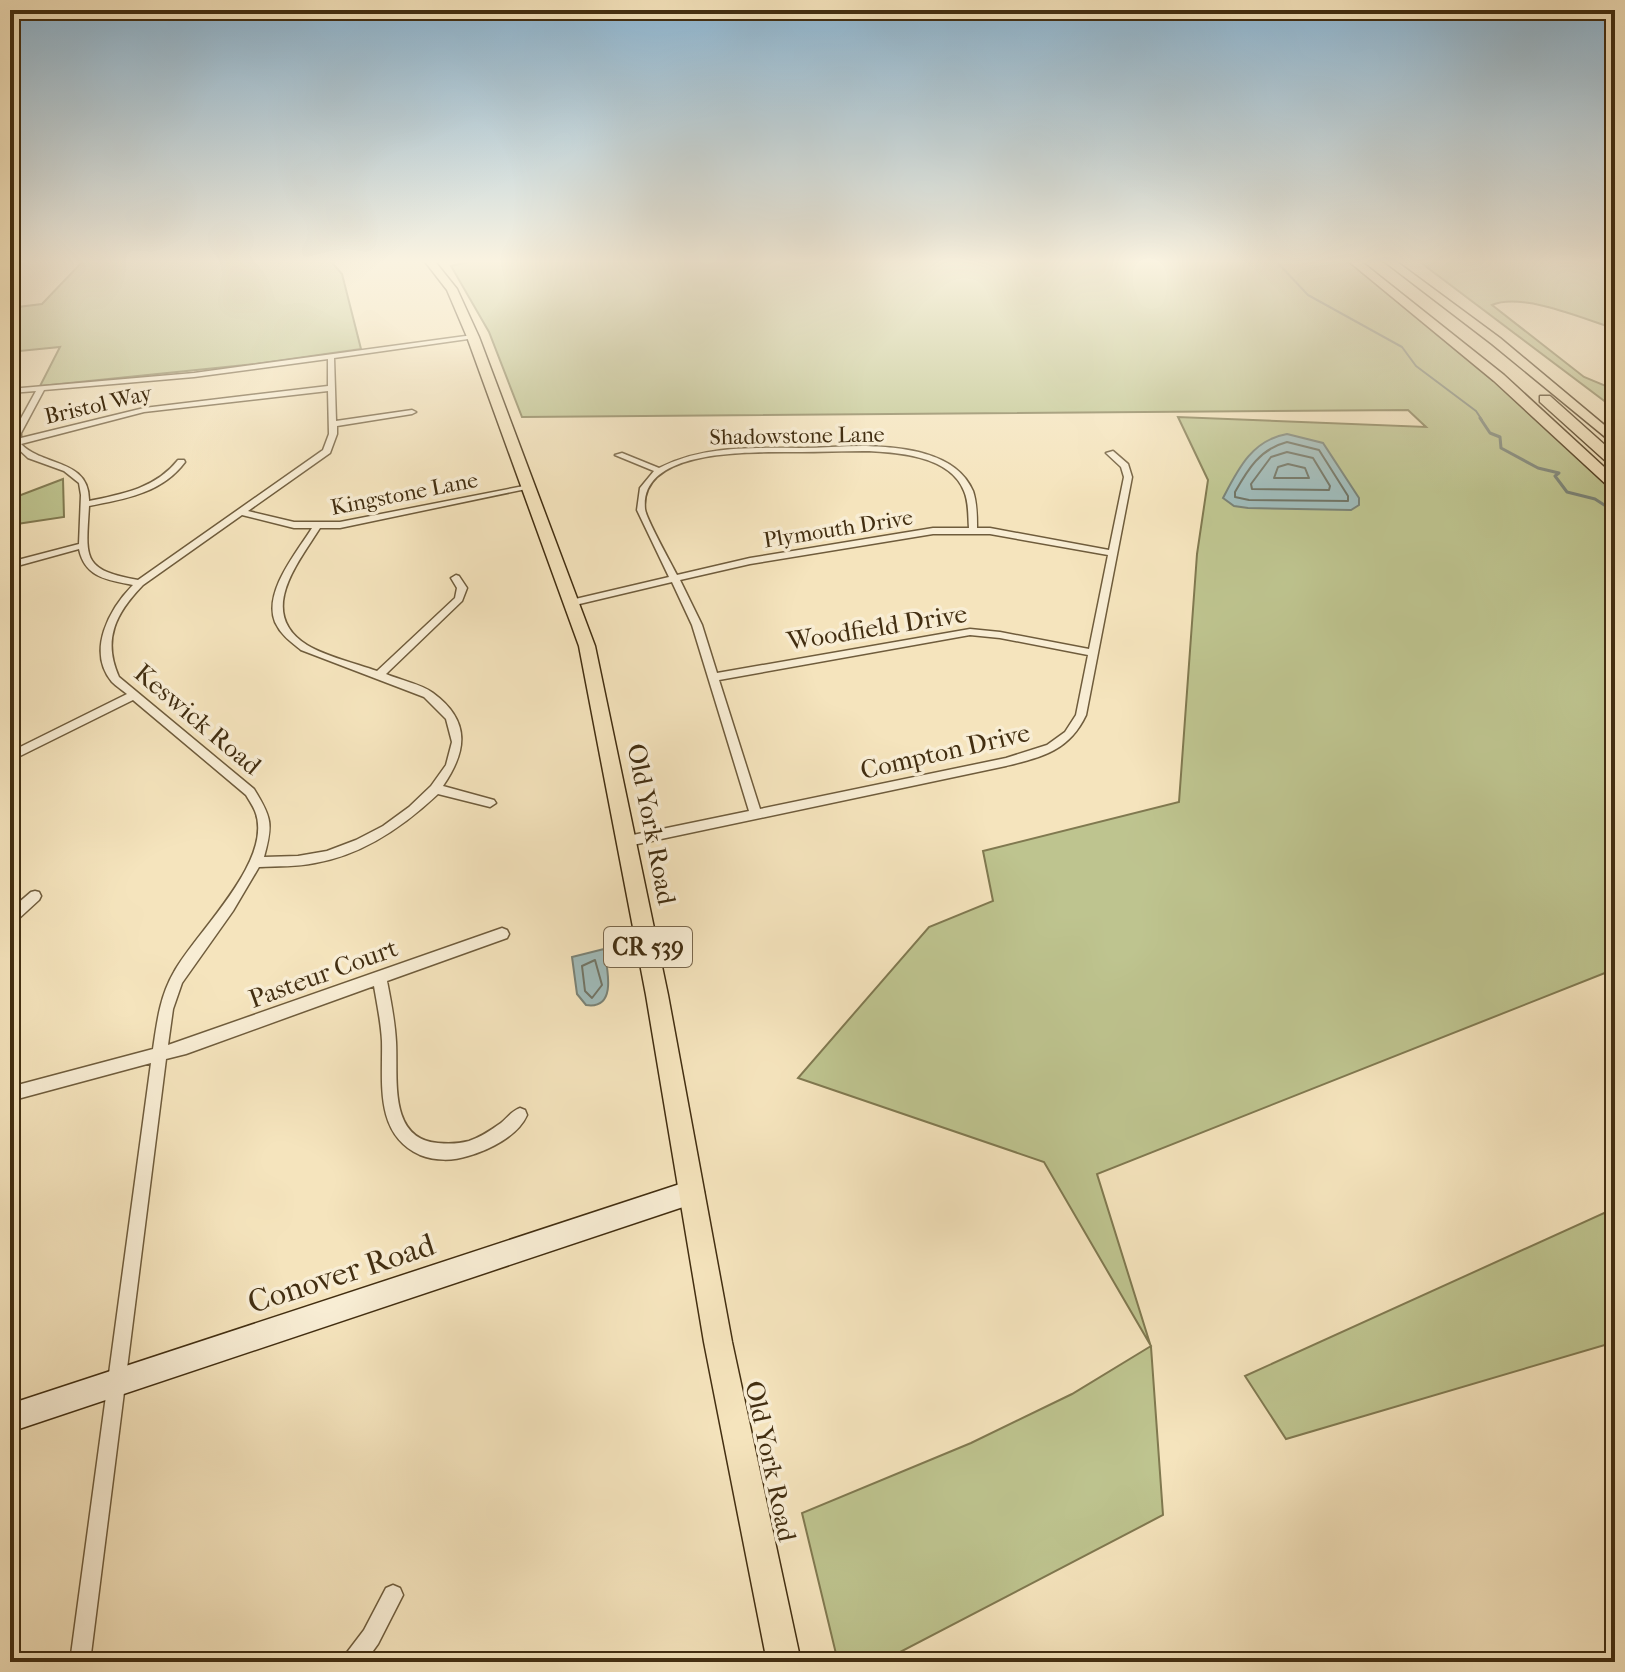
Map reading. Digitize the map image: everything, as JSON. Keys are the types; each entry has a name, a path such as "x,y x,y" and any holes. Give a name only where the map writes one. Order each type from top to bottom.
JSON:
{"highway":[{"path":"1448,337 1499,378 1615,485"},
{"path":"1469,337 1615,462"},
{"path":"1491,337 1615,441"},
{"path":"1508,337 1561,377"}],"main road":[{"name":"Old York Road","path":"473,337 571,603 594,676 628,841 718,1342 784,1662"}],"street":[{"path":"10,391 331,358 473,337"},
{"name":"Keswick Road","path":"80,1662 166,1009 178,976 258,862 265,831 257,799 132,696 112,674 105,646 117,611 140,583 327,451 333,440 331,358"},
{"name":"Bristol Way","path":"16,442 144,410 331,388"},
{"path":"41,389 17,433 16,442 29,454 80,479 85,487 84,560 98,573 140,583"},
{"path":"333,424 412,412"},
{"name":"Shadowstone Lane","path":"661,471 691,456 722,451 879,450 912,454 935,461 962,479 971,494 973,530"},
{"name":"Compton Drive","path":"628,841 1006,762 1064,741 1079,720 1128,471 1110,453"},
{"path":"619,455 661,471 642,494 641,510 697,625 756,814"},
{"path":"85,504 146,488 172,473 181,462"},
{"name":"Kingstone Lane","path":"241,512 281,523 317,526 357,522 526,487"},
{"path":"258,862 316,859 360,845 401,823 437,789 454,756 451,719 442,704 428,694 380,674 305,648 279,625 276,609 281,589 317,526"},
{"name":"Plymouth Drive","path":"571,603 785,554 933,531 973,530 1113,553"},
{"path":"10,565 82,546"},
{"path":"380,674 459,599 462,588 456,578"},
{"name":"Woodfield Drive","path":"714,677 970,632 1094,653"},
{"path":"10,757 132,696"},
{"path":"437,789 490,803"},
{"path":"10,918 35,896"},
{"name":"Pasteur Court","path":"10,1094 160,1054 502,934"},
{"path":"380,978 389,1037 391,1112 395,1124 407,1139 431,1150 454,1152 474,1147 498,1135 520,1115"},
{"name":"Conover Road","path":"10,1418 692,1192"},
{"path":"352,1662 371,1637 393,1595"}],"green space":[{"path":"10,337 358,337 361,349 255,364 40,386 60,347 10,352"},
{"path":"491,337 1455,337 1615,479 1615,969 1097,1174 1150,1345 1044,1162 798,1078 929,927 993,901 983,851 1179,802 1197,554 1208,480 1178,417 1426,427 1408,410 522,417"},
{"path":"1520,337 1533,337 1584,377 1606,386 1615,396 1615,409"},
{"path":"63,479 64,517 10,525 10,494 21,495"},
{"path":"1615,1208 1615,1342 1286,1439 1245,1376"},
{"path":"1151,1346 1163,1515 881,1662 838,1662 802,1513 971,1443 1072,1394"}],"water":[{"path":"1287,434 1323,443 1359,498 1359,505 1351,510 1248,508 1234,506 1223,498 1255,449 1264,442"},
{"path":"604,949 607,994 596,1005 586,1005 577,994 572,957"}],"waterway":[{"path":"1384,337 1402,347 1416,366 1476,411 1482,420"},
{"path":"1480,418 1490,433 1500,437 1501,448 1538,468 1559,473 1555,476 1567,492 1595,499 1615,512"}]}
